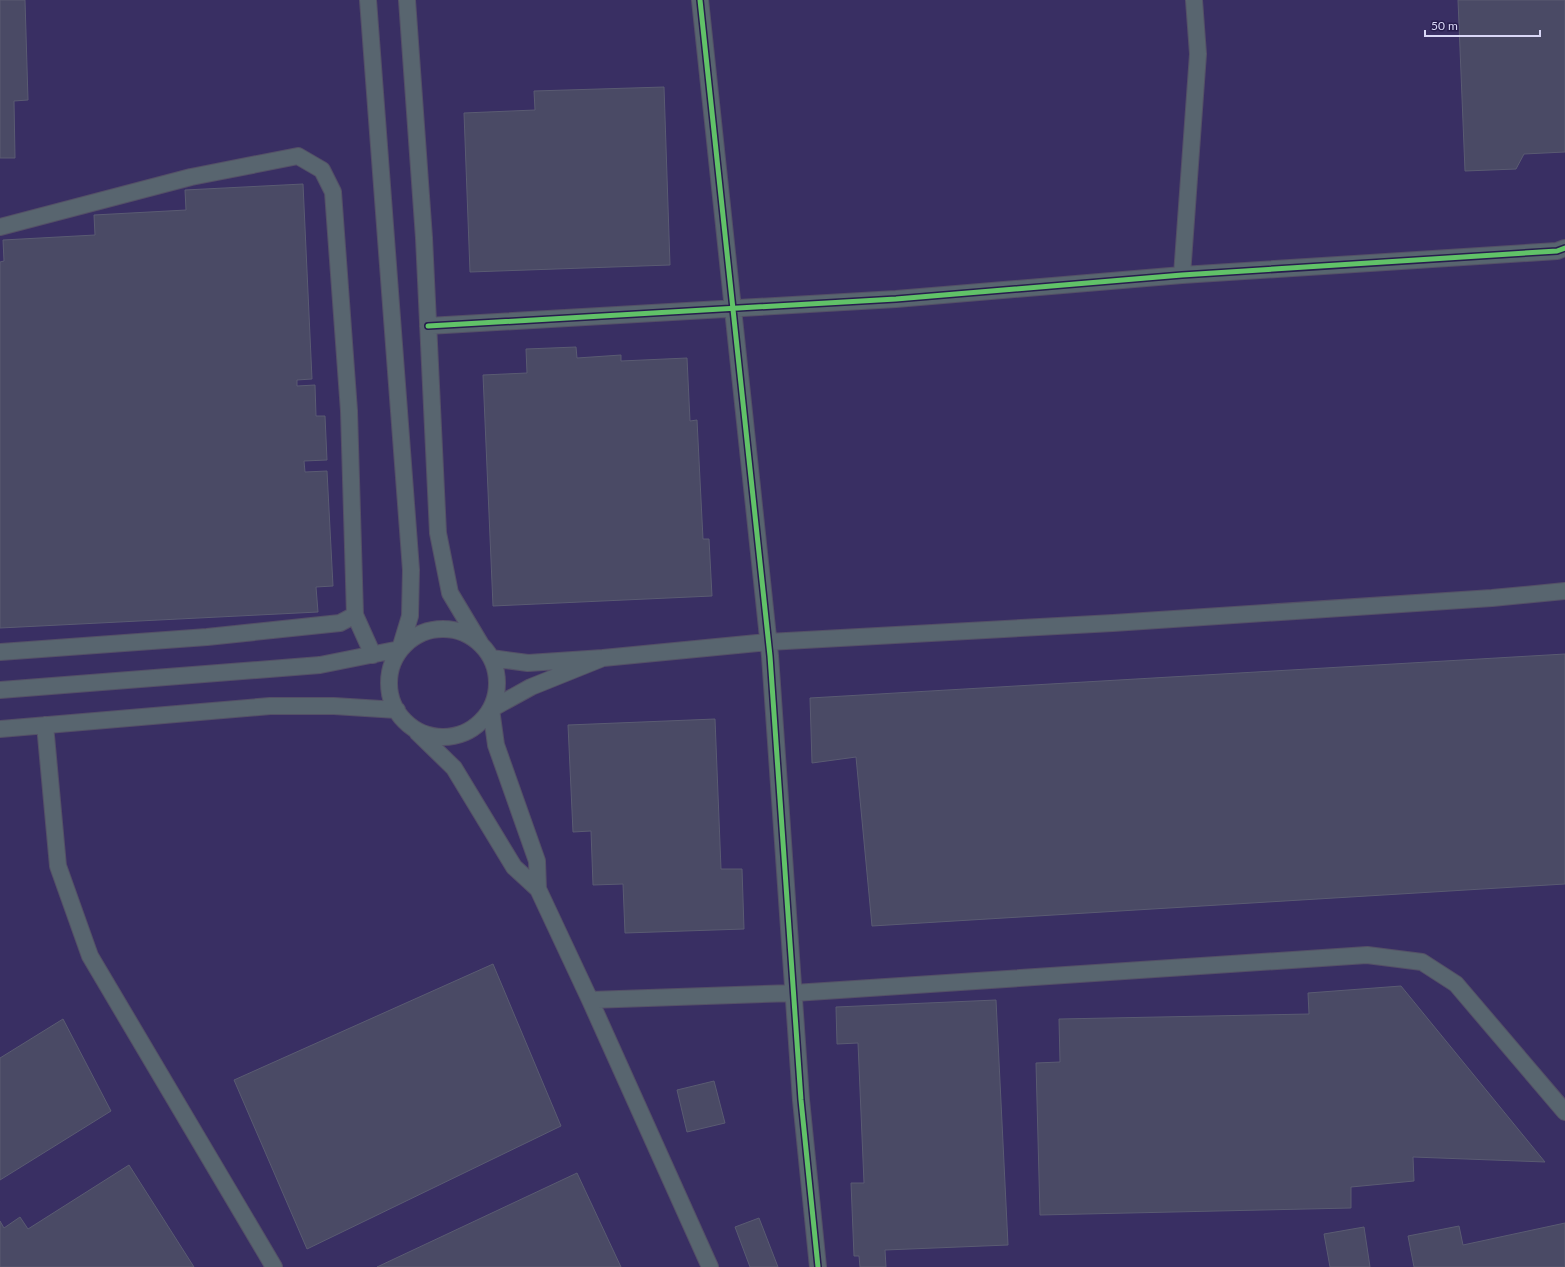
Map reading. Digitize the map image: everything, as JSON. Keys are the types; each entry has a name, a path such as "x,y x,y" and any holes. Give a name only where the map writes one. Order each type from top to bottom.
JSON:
{"street":[{"path":"368,0 411,570 410,616 400,650 392,665 389,683 392,700 400,716 454,768 514,867 538,889 590,1000 710,1267"},
{"path":"407,0 424,238 438,533 450,593 480,643 491,658 497,674 497,692 491,709 480,723 465,733 448,737 430,736 413,728"},
{"path":"700,0 768,642 801,1100 818,1267"},
{"path":"1182,275 1198,54 1194,0"},
{"path":"0,227 191,177 298,156 322,170 333,192 349,411 355,615 373,655"},
{"path":"428,326 896,299 1182,275 1541,252 1565,248"},
{"path":"491,658 528,663 603,658 768,642 1136,621 1492,598 1565,591"},
{"path":"0,652 207,637 340,623 355,615"},
{"path":"0,690 320,665 400,650 414,638 430,630 448,629 465,633 480,643"},
{"path":"491,709 530,687 603,658"},
{"path":"0,729 270,706 334,706 397,710"},
{"path":"491,709 496,745 537,861 538,889"},
{"path":"45,725 58,866 90,956 274,1267"},
{"path":"590,1000 794,993 1367,955 1422,962 1456,984 1565,1112"}],"shaded area":[{"path":"0,0 1565,0 1565,1267 0,1267"}],"building":[{"path":"0,0 25,0 28,100 14,101 15,158 0,158"},
{"path":"1458,0 1565,0 1565,152 1524,154 1516,169 1465,171"},
{"path":"664,87 670,265 470,272 464,113 535,110 534,91"},
{"path":"303,184 312,379 297,380 297,386 315,385 316,416 325,416 327,460 304,461 305,472 327,471 333,586 316,587 318,612 0,628 0,262 4,261 3,240 95,235 94,215 186,210 185,190"},
{"path":"576,347 577,358 621,355 621,361 687,358 690,421 697,420 703,539 709,539 712,596 493,606 483,375 527,373 526,349"},
{"path":"1565,654 1565,884 872,926 856,757 812,763 810,698"},
{"path":"715,719 721,869 742,869 744,929 625,933 623,884 593,885 591,831 573,832 568,725"},
{"path":"493,964 561,1126 307,1249 234,1080"},
{"path":"1401,986 1545,1162 1413,1157 1414,1181 1351,1187 1351,1208 1040,1215 1036,1063 1060,1062 1059,1019 1309,1014 1308,993"},
{"path":"996,1000 1008,1245 885,1250 886,1267 860,1267 859,1256 854,1256 851,1183 864,1183 858,1043 837,1044 836,1007"},
{"path":"63,1019 111,1111 0,1180 0,1058"},
{"path":"714,1081 725,1123 687,1132 677,1090"},
{"path":"129,1165 194,1267 0,1267 0,1221 4,1228 20,1217 28,1229"},
{"path":"577,1173 621,1267 377,1267"},
{"path":"759,1218 778,1267 750,1267 735,1227"},
{"path":"1565,1223 1565,1267 1414,1267 1408,1236 1459,1226 1463,1245"},
{"path":"1364,1227 1370,1267 1330,1267 1324,1234"}],"cycle path":[{"path":"700,0 770,656 801,1100 818,1267"},
{"path":"428,326 896,299 1182,275 1557,251 1565,248"}]}
